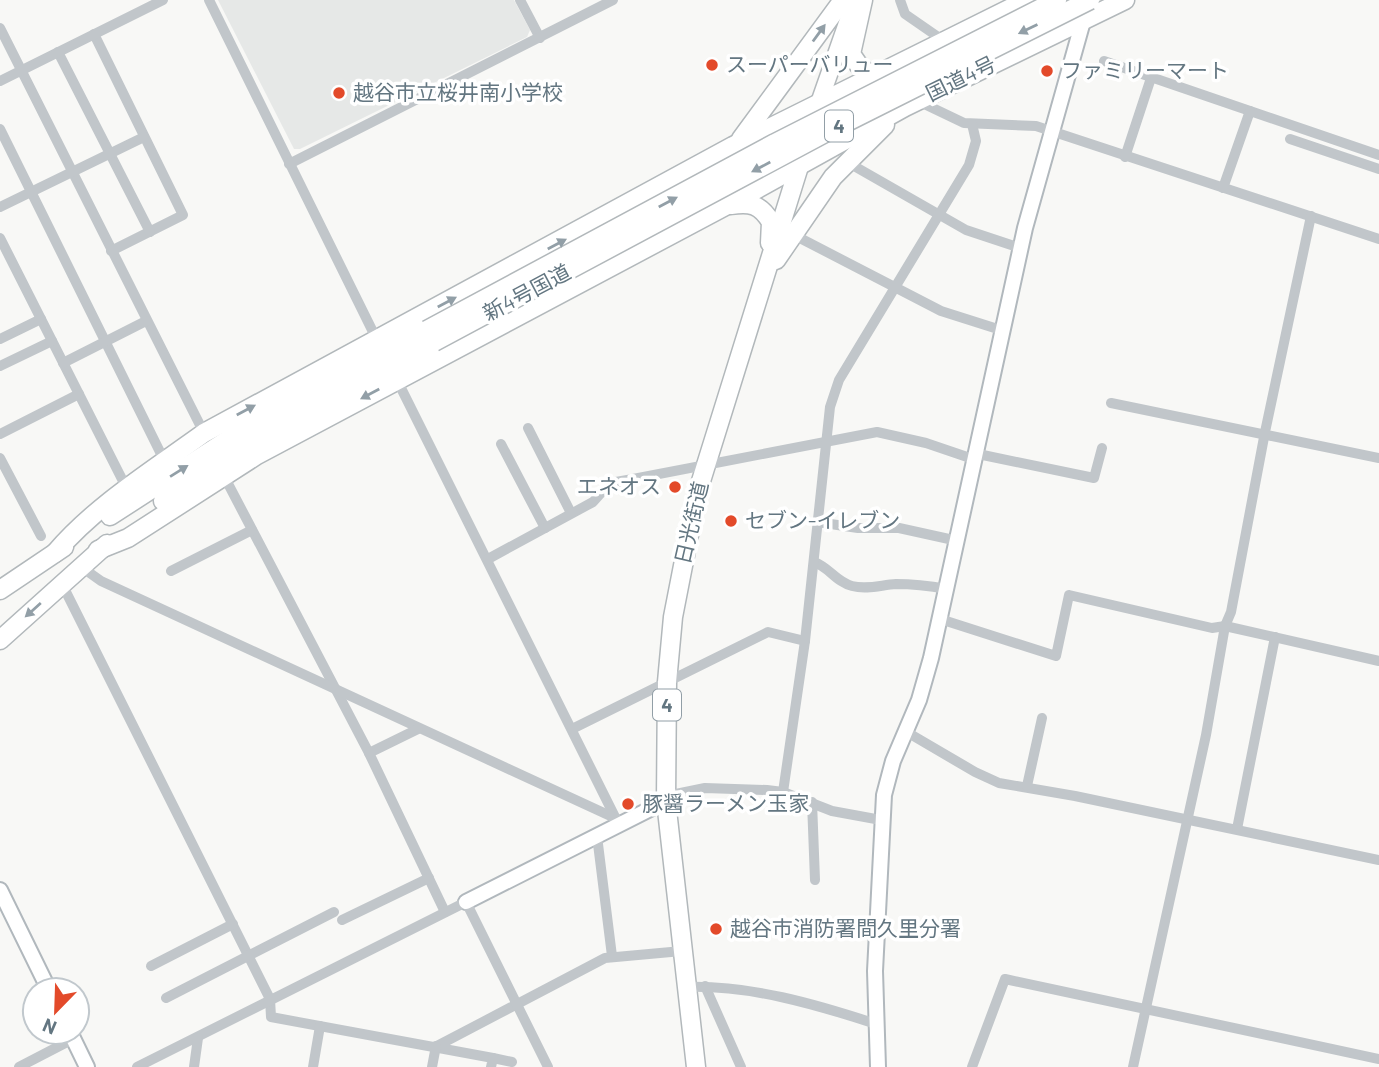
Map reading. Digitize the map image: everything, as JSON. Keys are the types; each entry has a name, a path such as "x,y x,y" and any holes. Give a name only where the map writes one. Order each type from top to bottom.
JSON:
{"highway":[{"path":"733,146 775,97 843,0"},
{"path":"863,0 851,54 859,68 874,77"},
{"name":"国道4号","path":"55,553 70,535 127,489 204,433 629,205 733,146 1027,0"},
{"name":"新4号国道","path":"0,640 98,550 187,482 238,449 431,336 775,143 1057,0"},
{"name":"新4号国道","path":"0,590 232,437 1090,0"},
{"name":"国道4号","path":"98,550 128,538 224,476 516,315 727,205 911,104 1125,0"},
{"name":"4","path":"769,268 794,235 819,194 847,162 911,104"},
{"name":"日光街道","path":"696,1067 666,799 667,682 678,583 705,466 818,106"},
{"path":"727,205 747,202 767,215 771,222 769,268"}],"main road":[{"name":"日光街道","path":"818,106 855,0"}],"street":[{"path":"0,81 163,0"},
{"path":"209,0 377,340"},
{"path":"520,0 540,38"},
{"path":"289,164 613,0"},
{"path":"900,0 905,14 943,41"},
{"path":"878,1067 876,1024 881,820 888,776 919,700 977,457 1020,248 1090,0"},
{"path":"0,28 204,433"},
{"path":"94,34 183,215 111,251"},
{"path":"58,52 150,232"},
{"path":"1104,61 1379,155 1377,169 1290,139"},
{"path":"1125,157 1151,78"},
{"path":"911,104 972,124 1028,124 1379,239"},
{"path":"1223,188 1250,111"},
{"path":"783,792 805,641 830,407 839,380 974,155 976,136 972,124"},
{"path":"0,129 164,462"},
{"path":"0,207 144,137"},
{"path":"847,162 973,233 1020,248"},
{"path":"629,205 650,246"},
{"path":"1133,1067 1206,735 1225,626 1231,612 1265,432 1311,216"},
{"path":"794,235 941,311 1004,331"},
{"path":"0,238 127,489"},
{"path":"497,276 516,315"},
{"path":"0,339 41,319"},
{"path":"63,362 146,321"},
{"path":"0,366 52,341"},
{"path":"397,380 618,822"},
{"path":"0,434 79,394"},
{"path":"1115,404 1265,432 1379,458"},
{"path":"528,428 571,513"},
{"path":"488,559 593,502 610,484 887,432 977,457 1094,478 1101,448"},
{"path":"501,444 545,528"},
{"path":"0,458 41,536"},
{"path":"224,476 369,752 445,912"},
{"path":"817,522 858,528 899,528 958,541"},
{"path":"171,571 252,530"},
{"path":"814,562 824,566 841,583 852,586 868,588 918,584 947,589"},
{"path":"80,566 101,581 618,822"},
{"path":"62,584 270,999 271,1017 436,1046 492,1062 512,1062"},
{"path":"940,619 1056,656 1069,595 1212,628 1225,626 1379,661"},
{"path":"572,729 768,632 805,641"},
{"path":"1237,829 1275,637"},
{"path":"1027,786 1042,718"},
{"path":"369,752 418,729"},
{"path":"905,731 975,772 1013,787 1027,786 1379,860"},
{"path":"137,1067 666,799 712,787 783,792 832,811 881,820"},
{"path":"812,802 815,880"},
{"path":"597,836 612,956"},
{"path":"342,920 429,878"},
{"path":"0,890 42,976"},
{"path":"466,902 548,1067"},
{"path":"166,998 334,912"},
{"path":"151,966 233,925"},
{"path":"436,1046 612,956 682,951"},
{"path":"972,1067 1004,979 1379,1059"},
{"path":"686,987 705,986 802,1000 876,1024"},
{"path":"705,986 741,1067"},
{"path":"313,1067 320,1026"},
{"path":"194,1067 198,1038"},
{"path":"19,1067 54,1046"},
{"path":"76,1046 87,1067"},
{"path":"432,1067 436,1046"}],"shaded area":[{"name":"越谷市立桜井南小学校","path":"218,0 514,0 530,30 527,37 300,149 294,149"}],"place":[{"name":"スーパーバリュー","path":"712,65"},
{"name":"ファミリーマート","path":"1047,71"},
{"name":"越谷市立桜井南小学校","path":"339,93"},
{"name":"エネオス","path":"675,487"},
{"name":"セブン-イレブン","path":"731,521"},
{"name":"豚醤ラーメン玉家","path":"628,804"},
{"name":"越谷市消防署間久里分署","path":"716,929"}]}
